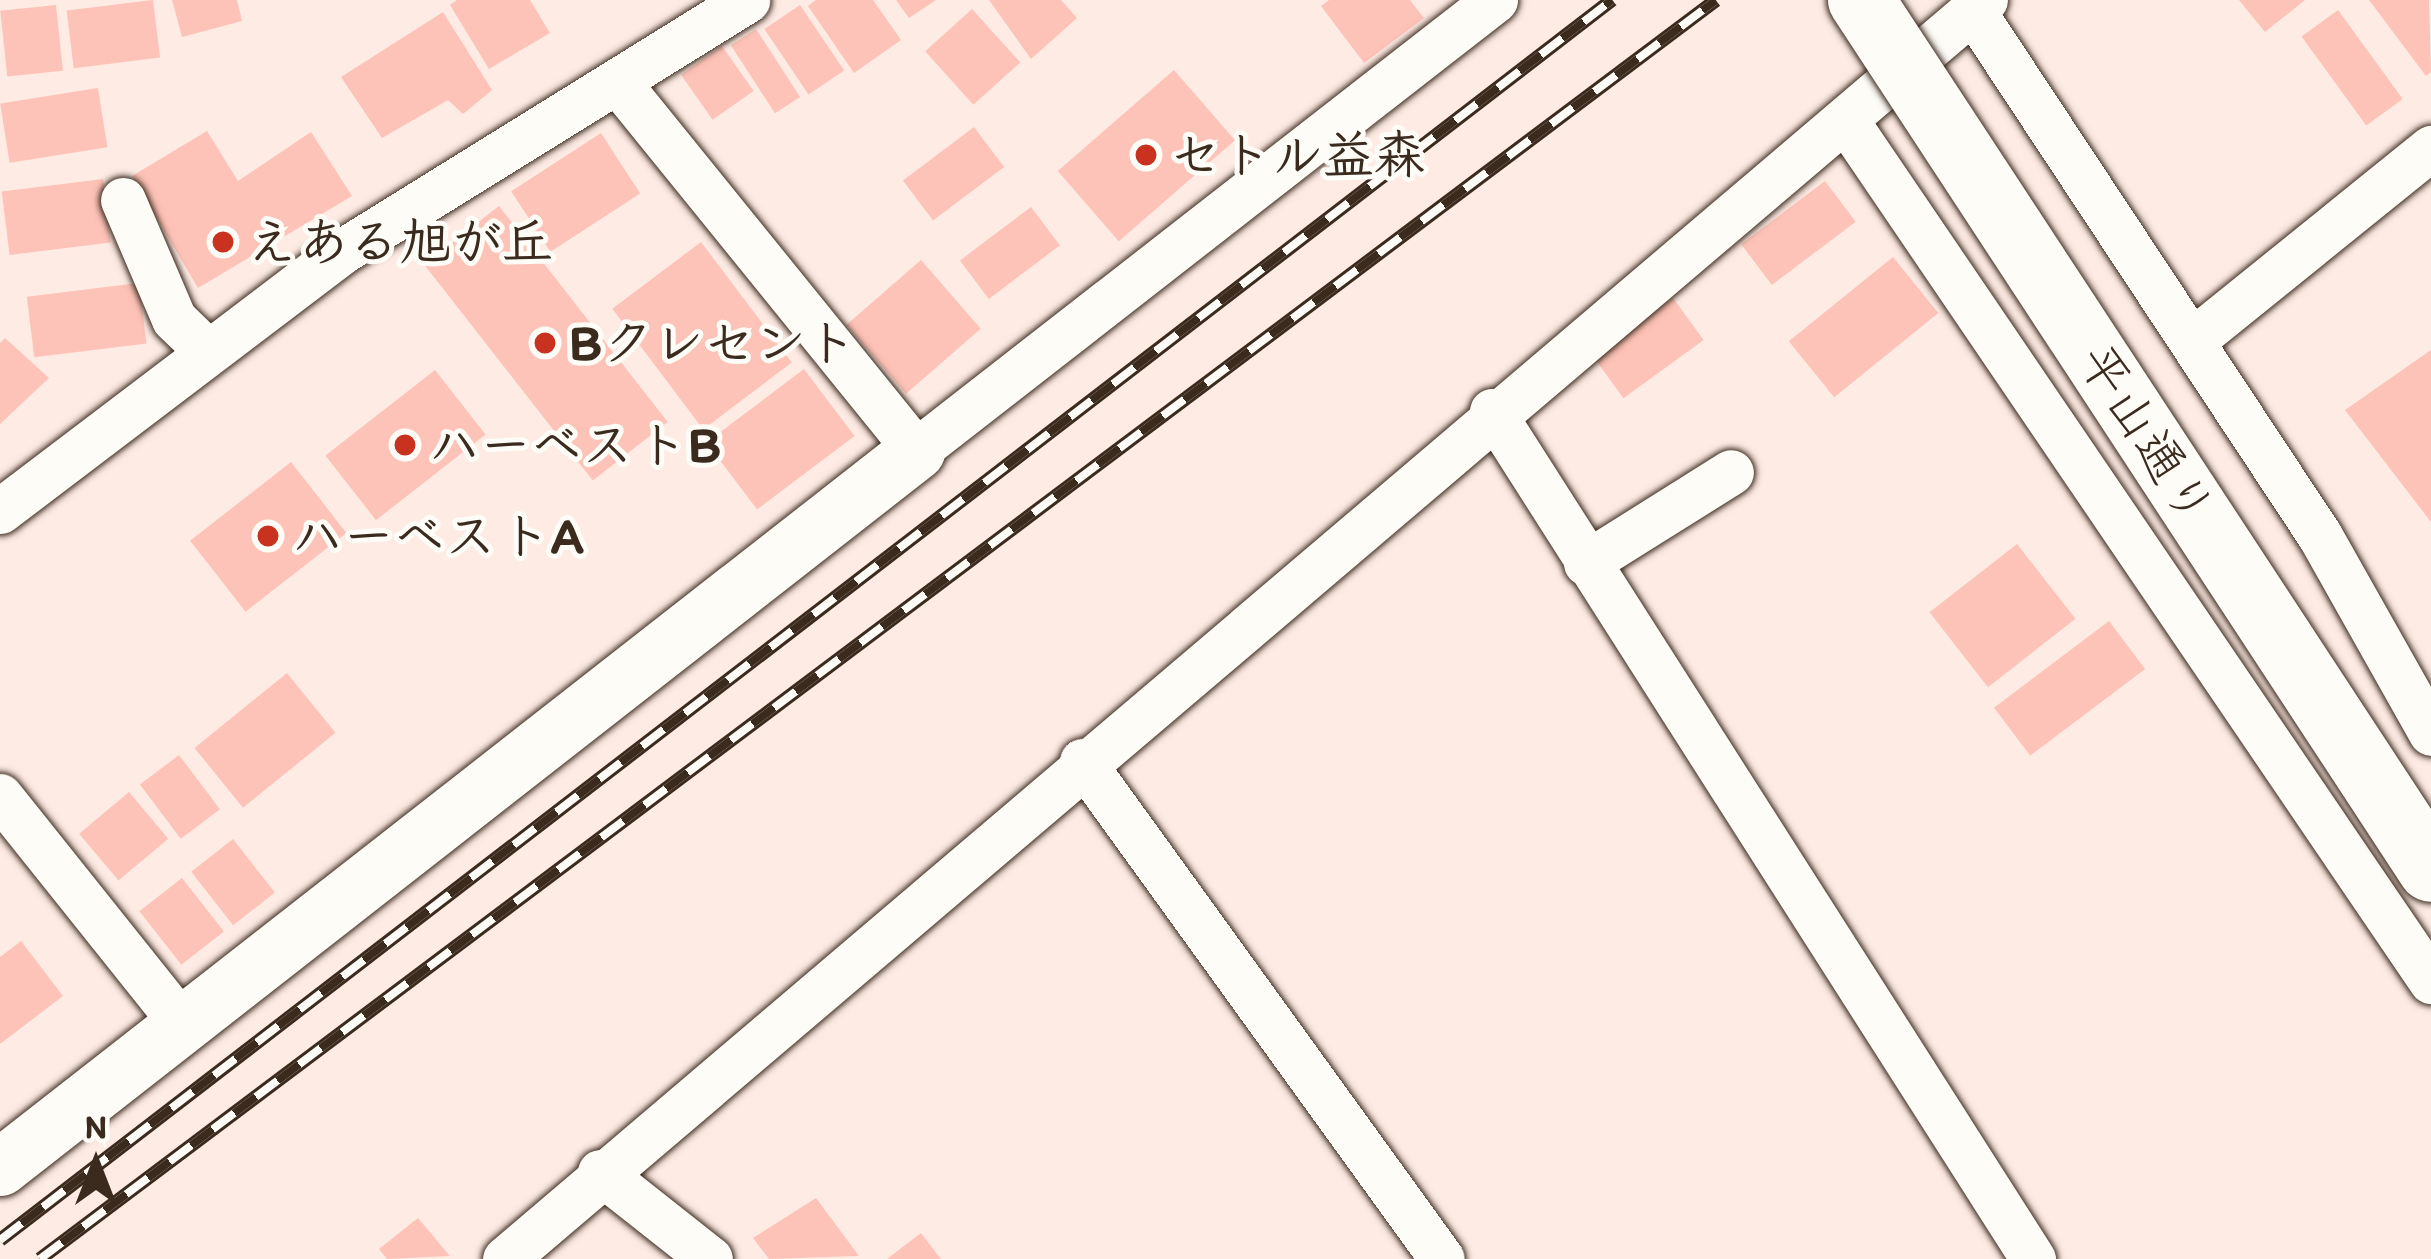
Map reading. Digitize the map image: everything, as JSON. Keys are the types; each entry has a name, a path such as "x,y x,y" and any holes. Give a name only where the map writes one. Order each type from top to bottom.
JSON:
{"main road":[{"name":"平山通り","path":"1861,0 2431,869"}],"street":[{"path":"0,512 341,252 620,85 746,0"},
{"path":"0,1167 1495,0"},
{"path":"505,1259 600,1172 1492,411 1847,122 1979,5 2193,340 2431,734"},
{"path":"620,85 916,451"},
{"path":"1847,122 2293,770 2431,981"},
{"path":"2193,340 2431,148"},
{"path":"123,200 174,319 208,352"},
{"path":"1492,411 2033,1259"},
{"path":"1586,563 1731,472"},
{"path":"2293,770 2406,694"},
{"path":"1082,761 1442,1259"},
{"path":"0,796 184,1025"},
{"path":"600,1172 710,1259"}],"building":[{"path":"153,0 160,58 74,68 67,11"},
{"path":"172,0 237,0 242,21 182,37"},
{"path":"457,0 530,0 550,33 489,69 450,5"},
{"path":"816,0 873,0 901,40 854,73 808,6"},
{"path":"896,0 936,0 909,18"},
{"path":"989,0 1061,0 1077,18 1031,59"},
{"path":"1329,0 1410,0 1424,18 1364,63 1321,6"},
{"path":"2239,0 2305,0 2265,32"},
{"path":"2369,0 2429,0 2431,72 2426,76"},
{"path":"56,5 63,71 7,76 0,11"},
{"path":"800,5 844,70 809,95 764,29"},
{"path":"972,9 1020,63 973,105 925,51"},
{"path":"2338,10 2403,99 2366,125 2302,36"},
{"path":"443,12 492,90 463,114 448,100 382,138 341,77"},
{"path":"756,29 800,97 775,113 731,45"},
{"path":"722,46 754,91 713,120 681,75"},
{"name":"セトル益森","path":"1174,70 1235,140 1119,241 1058,171"},
{"path":"98,88 107,147 10,163 0,103"},
{"path":"974,127 1004,167 933,220 903,181"},
{"name":"えある旭が丘","path":"207,131 238,181 311,132 352,196 198,288 132,176"},
{"path":"601,133 640,193 550,252 511,191"},
{"path":"103,179 111,243 10,255 2,191"},
{"path":"1825,181 1856,222 1772,285 1741,244"},
{"name":"Bクレセント","path":"499,206 668,422 593,480 424,264"},
{"path":"1031,207 1060,245 989,299 960,261"},
{"path":"701,242 792,363 703,429 612,309"},
{"path":"1893,257 1938,313 1834,397 1789,341"},
{"path":"921,260 981,329 906,394 846,325"},
{"path":"139,283 146,344 34,357 27,297"},
{"path":"1673,298 1704,340 1623,398 1593,356"},
{"path":"5,338 49,378 0,424 0,343"},
{"path":"2431,350 2431,522 2345,410"},
{"path":"804,369 855,436 757,510 707,442"},
{"name":"ハーベストB","path":"435,370 485,435 376,520 325,456"},
{"name":"ハーベストA","path":"291,462 346,533 246,612 190,541"},
{"path":"2017,544 2075,619 1988,687 1930,612"},
{"path":"2109,621 2145,669 2030,756 1994,708"},
{"path":"287,673 335,733 243,808 195,748"},
{"path":"179,755 220,809 181,839 140,784"},
{"path":"129,792 168,839 118,881 79,834"},
{"path":"233,839 275,893 233,925 191,872"},
{"path":"182,878 224,932 181,965 139,911"},
{"path":"21,941 63,996 0,1044 0,957"},
{"path":"816,1198 859,1256 769,1259 753,1238"},
{"path":"418,1218 450,1256 387,1259 379,1249"},
{"path":"921,1233 941,1259 887,1259"}],"railway":[{"path":"0,1240 1612,0"},
{"path":"40,1259 1716,0"}],"place":[{"name":"セトル益森","path":"1146,155"},
{"name":"えある旭が丘","path":"223,242"},
{"name":"Bクレセント","path":"545,343"},
{"name":"ハーベストB","path":"405,445"},
{"name":"ハーベストA","path":"268,536"}]}
